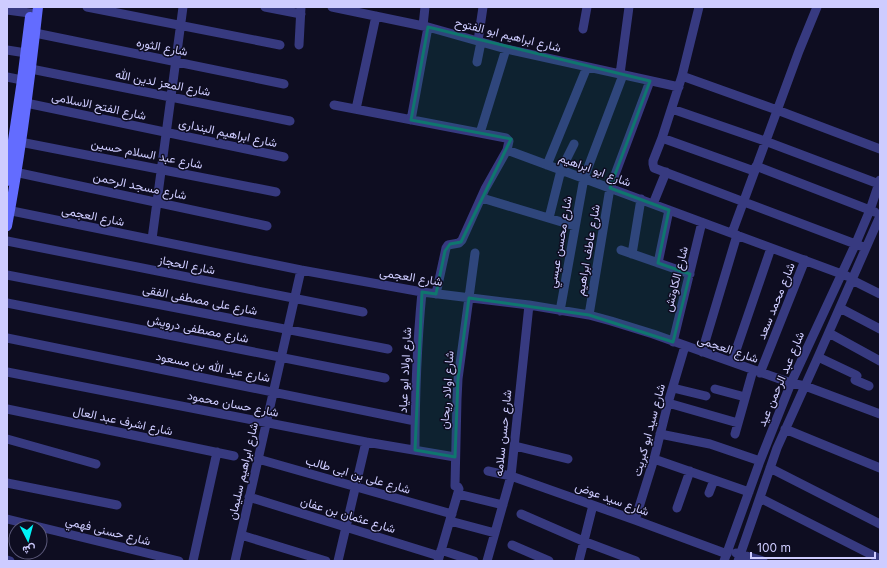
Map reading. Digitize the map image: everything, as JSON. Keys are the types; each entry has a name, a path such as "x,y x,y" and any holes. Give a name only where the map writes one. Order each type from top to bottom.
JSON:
{"main road":[{"path":"7,226 11,174 26,103 31,69 35,34 34,10"},
{"path":"17,141 22,80 34,10"}],"street":[{"path":"87,7 280,45"},
{"path":"152,239 183,7"},
{"path":"265,7 301,11 299,45"},
{"name":"شارع ابراهيم ابو الفتوح","path":"332,7 425,27 506,49 679,87"},
{"path":"411,120 425,27 425,7"},
{"path":"477,62 484,7"},
{"path":"583,29 586,7"},
{"name":"شارع محسن عيسي","path":"560,311 584,178 621,75 629,7"},
{"path":"699,7 679,87 653,161 654,168 866,248"},
{"path":"702,352 743,202 798,51 817,7"},
{"path":"7,10 34,10"},
{"path":"356,109 376,16"},
{"name":"شارع الثوره","path":"35,34 284,84"},
{"path":"480,133 506,49"},
{"path":"7,50 26,53"},
{"path":"547,165 587,67"},
{"name":"شارع المعز لدين الله","path":"31,69 290,121"},
{"path":"682,76 880,149"},
{"path":"7,77 22,80"},
{"name":"شارع عاطف ابراهيم","path":"589,315 610,188 650,81"},
{"name":"شارع الفتح الاسلامى","path":"26,103 166,133"},
{"path":"334,105 508,139 510,143 507,150 485,189 462,240 459,243 448,245 446,248 436,294"},
{"path":"672,109 879,182"},
{"name":"شارع ابراهيم البندارى","path":"166,133 284,157"},
{"path":"662,138 755,168 880,215"},
{"name":"شارع عبد السلام حسين","path":"17,141 276,192"},
{"path":"549,218 561,170 574,144"},
{"name":"شارع ابو ابراهيم","path":"507,150 842,274 880,294"},
{"path":"653,204 666,172"},
{"name":"شارع مسجد الرحمن","path":"11,174 157,202 267,226"},
{"name":"شارع عبد الرحمن عيد","path":"726,555 791,383 856,244 870,210 879,182"},
{"path":"482,198 575,226"},
{"path":"632,254 641,199"},
{"path":"658,262 670,210"},
{"name":"شارع العجمى","path":"8,211 301,270 422,292 589,315 632,327 791,383 805,386 880,414"},
{"name":"شارع عبد الرحمن عيد","path":"739,558 785,428 829,333 880,215"},
{"name":"شارع الكاوتش","path":"673,342 702,222"},
{"name":"شارع الحجاز","path":"7,241 363,312"},
{"path":"732,362 771,248"},
{"path":"621,250 690,274"},
{"name":"شارع اولاد ريحان","path":"458,494 459,488 455,485 455,457 458,379 475,253"},
{"name":"شارع محمد سعد","path":"735,434 745,397 805,260"},
{"name":"شارع ابراهيم سليمان","path":"235,561 301,270"},
{"name":"شارع على مصطفى الفقى","path":"7,275 388,349"},
{"name":"شارع اولاد ابو عياد","path":"415,450 418,349 422,292"},
{"name":"شارع مصطفى درويش","path":"7,303 385,378"},
{"name":"شارع حسن سلامه","path":"487,561 511,476 529,306"},
{"path":"840,308 880,329"},
{"path":"829,333 880,361"},
{"name":"شارع عبد الله بن مسعود","path":"7,338 415,421"},
{"name":"شارع سيد ابو كبريت","path":"635,520 654,459 672,388 685,346"},
{"path":"818,357 856,375 855,380 869,386"},
{"name":"شارع حسان محمود","path":"7,372 366,442 455,457"},
{"path":"672,388 706,396"},
{"path":"715,389 745,397"},
{"path":"668,403 738,423"},
{"name":"شارع اشرف عبد العال","path":"7,409 234,456"},
{"path":"785,428 880,468"},
{"path":"660,434 710,444 760,462"},
{"path":"7,439 96,464"},
{"path":"338,561 366,442"},
{"path":"514,446 568,459"},
{"path":"193,561 217,452"},
{"name":"شارع على بن ابى طالب","path":"258,459 356,487 451,517 495,533"},
{"path":"654,459 749,492"},
{"path":"770,468 880,524"},
{"name":"شارع سيد عوض","path":"488,471 511,476 635,520 726,555 763,561"},
{"path":"678,508 690,471"},
{"path":"709,493 714,480"},
{"path":"7,483 117,505"},
{"path":"439,556 458,494 503,505"},
{"name":"شارع عثمان بن عفان","path":"249,497 439,556 474,561"},
{"path":"760,498 880,559"},
{"path":"579,561 593,505"},
{"path":"521,514 583,541 636,561"},
{"name":"شارع حسنى فهمي","path":"7,519 155,558 180,561"},
{"path":"241,534 326,561"},
{"path":"512,546 549,561"}],"highlighted area":[{"path":"428,27 650,81 610,188 669,210 658,263 690,274 673,342 589,315 469,298 458,379 455,457 415,450 422,292 436,294 445,251 450,244 461,242 511,139 411,120"}]}
